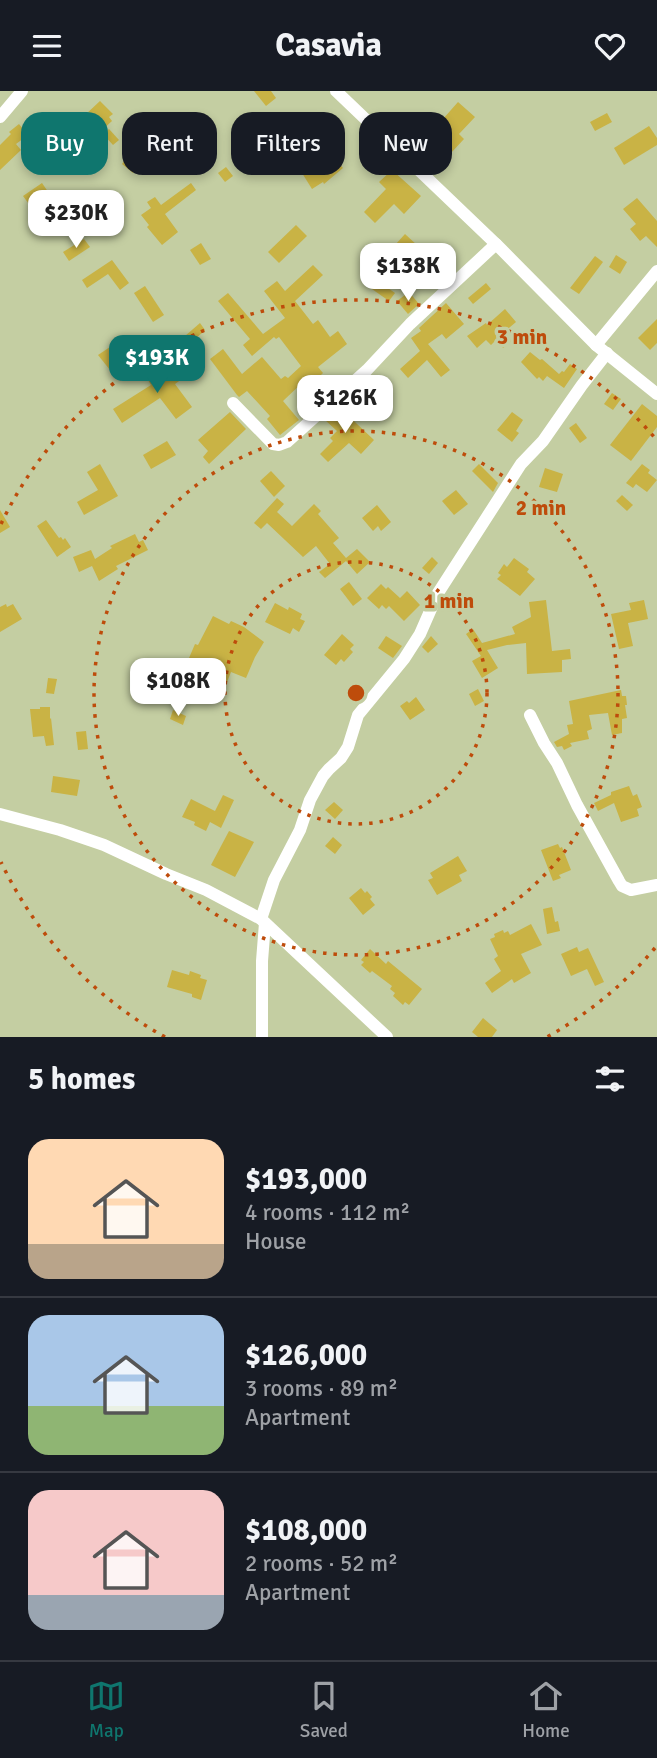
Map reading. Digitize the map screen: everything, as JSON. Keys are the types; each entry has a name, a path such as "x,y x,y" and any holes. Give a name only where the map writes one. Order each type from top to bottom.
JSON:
{"street":[{"path":"0,117 22,91"},
{"path":"336,91 601,349 657,394"},
{"path":"233,403 274,444 287,442 367,370 410,324 496,244"},
{"path":"262,1037 263,921 274,880 300,830 310,800 323,776 348,747 358,715 404,659 420,634 439,593 521,464 544,441 582,385 601,349 657,271"},
{"path":"530,715 618,881 631,890 657,885"},
{"path":"0,814 104,845 206,890 263,921 387,1037"}],"building":[{"path":"254,91 271,91 276,98 266,106"},
{"path":"100,101 113,114 109,117 112,121 108,125 108,112 88,112"},
{"path":"458,102 475,117 459,134 464,139 452,152 452,112 449,112"},
{"path":"607,113 612,122 595,131 590,122"},
{"path":"19,124 21,126 21,140 16,144 21,150 0,170 0,145 11,134 9,132"},
{"path":"649,126 657,138 657,145 624,165 614,148"},
{"path":"108,130 119,140 113,145 108,140"},
{"path":"226,167 233,176 225,182 218,173"},
{"path":"303,175 335,175 324,184 323,182 312,189"},
{"path":"387,175 398,175 421,196 404,214 394,204 375,223 364,212 386,189 379,182"},
{"path":"42,183 53,199 65,191 88,224 80,229 71,216 49,231 23,196"},
{"path":"191,183 196,190 165,214 178,232 162,245 141,215 151,208 147,202 155,197 161,205"},
{"path":"105,190 117,206 99,222 91,200"},
{"path":"637,198 657,221 657,247 646,236 640,241 630,229 636,224 623,209"},
{"path":"296,225 307,236 279,263 268,252"},
{"path":"405,234 418,246 408,256 395,245"},
{"path":"84,239 90,247 69,261 63,252"},
{"path":"201,243 211,259 200,265 190,250"},
{"path":"616,255 627,262 620,274 609,267"},
{"path":"595,256 603,262 579,294 570,288"},
{"path":"112,260 129,283 120,290 108,274 87,288 82,280"},
{"path":"313,265 323,275 295,301 313,324 318,320 330,337 338,331 347,344 318,367 323,373 319,377 321,380 308,387 303,382 283,401 299,420 280,435 267,419 270,416 247,391 239,397 210,359 223,349 242,374 262,357 281,379 285,376 288,378 301,366 279,337 274,337 252,356 243,345 250,339 218,301 228,293 263,334 285,318 264,291 277,281 285,291"},
{"path":"368,274 395,293 389,301 362,282"},
{"path":"486,283 491,289 473,304 468,298"},
{"path":"145,286 164,315 153,322 134,293"},
{"path":"409,292 419,304 408,314 397,301"},
{"path":"446,303 464,324 446,339 442,334 428,344 450,370 441,377 427,360 408,378 400,369 420,351 411,338 421,331 419,328"},
{"path":"505,309 516,322 504,332 512,341 503,348 496,340 491,345 486,340 477,348 467,336 486,323 487,325"},
{"path":"657,319 657,343 650,350 638,338"},
{"path":"200,323 205,330 191,343 185,336"},
{"path":"110,347 125,368 114,375 98,355"},
{"path":"530,352 559,374 570,364 577,369 564,388 547,376 543,381 539,377 537,379 521,362"},
{"path":"170,363 172,367 176,364 182,372 178,375 182,379 175,384 192,407 176,419 160,398 122,423 113,409 151,385 148,380"},
{"path":"368,381 380,394 370,403 358,391"},
{"path":"612,393 621,399 613,410 604,404"},
{"path":"642,404 657,416 657,427 631,461 610,445"},
{"path":"339,407 374,440 361,454 349,443 328,462 320,454 333,441 330,438 337,431 325,420"},
{"path":"230,412 246,429 209,464 203,457 208,451 198,440"},
{"path":"512,412 523,420 516,431 519,433 512,442 497,430"},
{"path":"576,423 587,438 580,443 569,428"},
{"path":"167,441 176,455 151,469 143,455"},
{"path":"100,464 118,496 84,515 77,502 98,490 87,472"},
{"path":"479,464 498,483 493,492 472,471"},
{"path":"642,464 657,480 647,492 636,484 633,488 626,483"},
{"path":"545,468 563,474 557,492 539,487"},
{"path":"271,471 285,486 274,497 260,481"},
{"path":"456,490 468,504 454,515 442,501"},
{"path":"622,495 633,505 627,511 616,501"},
{"path":"277,498 284,504 277,512 292,526 314,504 321,511 318,514 339,538 333,543 346,558 357,549 370,562 357,574 346,561 325,578 319,572 330,564 316,546 303,557 267,523 261,529 254,523"},
{"path":"377,505 391,522 381,531 378,526 373,531 362,518"},
{"path":"0,510 10,527 0,533"},
{"path":"46,520 59,538 65,538 71,547 57,557 37,526"},
{"path":"135,534 139,542 143,540 148,550 116,566 118,569 99,581 92,566 79,572 73,557 91,550 95,559 112,548 110,546"},
{"path":"432,557 438,563 429,574 422,568"},
{"path":"514,558 529,569 527,572 535,579 520,596 497,579 504,564 507,567"},
{"path":"349,582 362,599 353,606 340,589"},
{"path":"381,584 400,598 407,591 420,605 404,621 389,606 386,609 382,605 379,609 367,598"},
{"path":"546,600 552,651 570,649 571,659 562,660 562,672 527,674 526,643 487,650 498,668 482,678 472,661 481,656 466,634 473,629 482,643 515,634 512,627 531,617 529,602"},
{"path":"644,600 648,619 628,623 633,646 619,649 611,614 631,610 629,603"},
{"path":"275,603 302,614 300,619 305,621 299,632 293,628 290,634 265,622"},
{"path":"6,604 7,607 13,604 22,619 0,632 0,607"},
{"path":"213,616 229,624 231,621 244,627 264,642 246,678 231,672 227,682 188,665 195,644 198,645"},
{"path":"342,634 354,645 350,649 353,652 344,662 341,659 336,665 324,655"},
{"path":"386,636 402,646 393,658 378,648"},
{"path":"431,636 438,644 428,653 422,647"},
{"path":"48,678 57,679 54,694 46,693"},
{"path":"185,678 196,684 180,709 173,705"},
{"path":"478,689 484,701 475,706 469,694"},
{"path":"621,690 622,696 626,696 627,705 627,718 622,719 622,733 612,735 608,713 589,715 592,729 587,731 589,739 570,743 572,746 564,750 562,746 557,747 554,742 569,734 567,725 573,724 569,701"},
{"path":"416,697 425,710 410,720 400,706"},
{"path":"50,707 54,745 46,746 44,736 33,737 30,709"},
{"path":"173,710 186,716 183,725 170,719"},
{"path":"86,731 88,749 78,750 76,732"},
{"path":"53,776 80,780 77,796 51,792"},
{"path":"629,786 633,796 637,794 642,807 637,809 639,816 621,822 614,803 598,811 594,803 611,795 611,792"},
{"path":"223,795 234,800 221,828 210,822 206,831 194,825 195,822 182,817 191,799 215,811"},
{"path":"334,802 343,810 335,819 325,810"},
{"path":"229,831 254,842 235,877 211,865"},
{"path":"333,837 342,845 335,854 325,846"},
{"path":"558,844 562,847 571,870 553,881 541,850"},
{"path":"458,856 467,871 459,875 462,881 437,895 428,880 433,878 430,873"},
{"path":"361,888 372,897 370,899 375,905 363,915 349,898"},
{"path":"552,907 560,931 547,934 543,909"},
{"path":"531,924 542,945 521,954 531,973 514,983 512,979 492,993 485,983 501,971 494,959 498,956 490,939 503,930 510,935"},
{"path":"577,947 579,952 588,948 604,982 595,986 587,969 571,976 561,954"},
{"path":"370,949 386,964 388,961 422,989 409,1005 405,1002 403,1005 393,996 395,993 390,989 392,986 361,965 364,962 361,960"},
{"path":"172,970 189,975 190,971 207,980 201,1000 192,997 192,994 167,987"},
{"path":"483,1018 497,1030 492,1037 478,1037 472,1032"}]}
